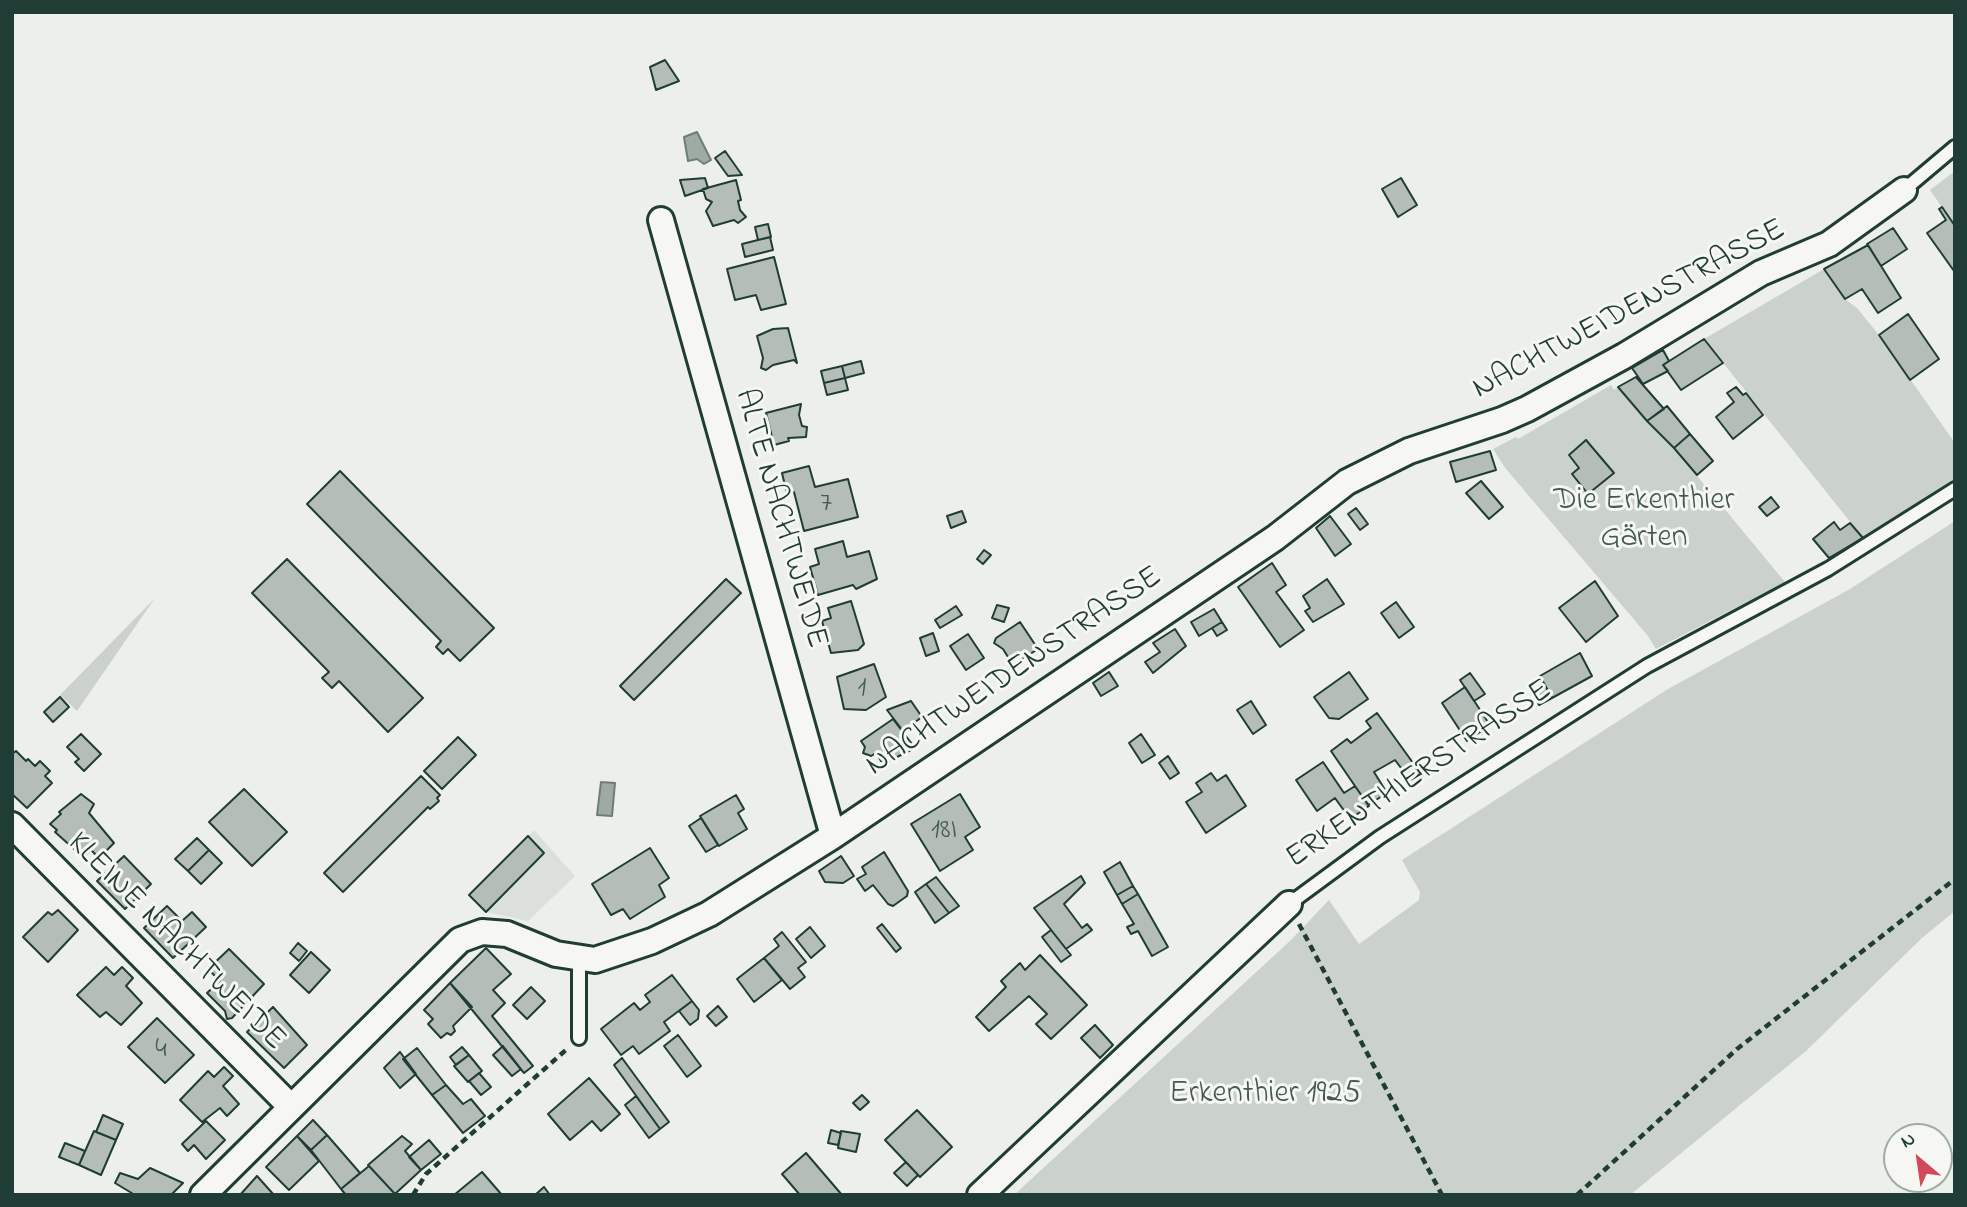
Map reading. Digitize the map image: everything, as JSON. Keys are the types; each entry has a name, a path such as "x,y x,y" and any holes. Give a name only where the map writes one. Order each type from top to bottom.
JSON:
{"street":[{"name":"NACHTWEIDENSTRASSE","path":"203,1195 460,940 482,933 507,934 556,954 579,960 612,956 709,914 833,836 1275,538 1347,482 1409,451 1527,409 1624,356 1761,273 1829,244 1904,190"},
{"name":"ALTE NACHTWEIDE","path":"661,220 833,836"},
{"name":"KLEINE NACHTWEIDE","path":"12,825 291,1107"},
{"name":"ERKENTHIERSTRASSE","path":"980,1195 1137,1051 1289,904"}],"lane":[{"path":"1904,190 1955,147"},
{"name":"ERKENTHIERSTRASSE","path":"1289,904 1380,837 1647,666 1828,569 1955,489"},
{"path":"579,960 579,1038"}],"path":[{"path":"1577,1195 1737,1049 1955,879"},
{"path":"1289,904 1442,1195"},
{"path":"413,1195 426,1174 579,1038"}],"shaded area":[{"path":"697,132 711,160 704,164 697,159 688,161 684,137"},
{"path":"601,782 615,783 612,816 597,815"},
{"path":"534,830 575,876 528,921 486,912 469,895"}],"green space":[{"path":"1955,171 1955,226 1930,190"},
{"name":"Die Erkenthier Gärten","path":"1824,269 1845,299 1857,308 1879,335 1955,443 1955,478 1863,538 1704,339"},
{"name":"Die Erkenthier Gärten","path":"1611,385 1614,390 1618,387 1674,448 1785,582 1656,649 1648,636 1506,469 1493,449 1516,437 1518,439"},
{"name":"Erkenthier 1925","path":"1955,521 1955,911 1922,938 1806,1051 1630,1195 1014,1195 1291,940 1329,900 1359,944 1419,900 1420,892 1402,860 1668,689 1850,589"},
{"path":"155,598 77,711 60,695"}],"building":[{"path":"665,60 679,81 656,90 650,67"},
{"path":"725,151 742,175 728,176 715,158"},
{"path":"705,178 708,188 685,196 680,180"},
{"path":"1401,178 1417,205 1398,217 1382,189"},
{"path":"736,180 741,200 738,201 740,210 746,217 738,223 734,220 713,226 706,211 712,202 706,199 703,189"},
{"path":"1942,207 1955,226 1954,271 1927,233 1946,220 1939,209"},
{"path":"768,224 771,237 758,240 755,227"},
{"path":"1893,228 1907,249 1881,266 1867,244"},
{"path":"770,237 773,250 745,257 742,244"},
{"path":"1868,245 1901,298 1878,313 1862,289 1845,299 1824,269"},
{"path":"774,257 786,304 761,310 756,295 735,300 727,269"},
{"path":"1908,314 1939,359 1910,380 1879,335"},
{"path":"788,328 797,363 794,360 773,365 766,370 761,368 763,358 757,336 773,329"},
{"path":"1704,339 1723,363 1681,390 1663,365"},
{"path":"1663,350 1669,361 1663,365 1668,371 1643,384 1632,368"},
{"path":"861,361 864,373 845,378 842,366"},
{"path":"842,366 845,378 824,383 821,371"},
{"path":"1636,377 1664,409 1647,421 1618,387"},
{"path":"845,378 848,390 827,395 824,383"},
{"path":"1736,387 1743,395 1746,393 1763,415 1733,439 1716,417 1734,402 1727,393"},
{"path":"801,404 799,415 802,426 807,427 806,437 788,438 789,441 774,445 766,413"},
{"path":"1667,406 1690,434 1674,448 1647,421"},
{"path":"1690,434 1713,461 1697,475 1674,448"},
{"path":"1586,440 1614,473 1588,494 1572,474 1579,468 1569,455"},
{"path":"1490,451 1496,470 1456,482 1450,462"},
{"path":"809,466 815,487 848,479 858,517 804,531 794,492 787,494 782,473"},
{"path":"340,471 494,628 460,661 448,649 443,654 436,647 441,641 307,504"},
{"path":"1481,481 1503,507 1489,519 1466,493"},
{"path":"1771,497 1779,507 1767,516 1759,507"},
{"path":"1356,508 1368,524 1360,530 1348,514"},
{"path":"962,511 966,522 951,528 947,516"},
{"path":"1330,516 1351,544 1335,556 1316,528"},
{"path":"1834,522 1840,530 1850,523 1863,538 1829,558 1813,539"},
{"path":"843,541 847,557 869,551 877,579 856,589 853,585 818,595 810,567 819,564 815,549"},
{"path":"984,550 991,555 983,564 977,559"},
{"path":"287,559 423,698 388,732 339,681 332,688 322,678 329,672 252,593"},
{"path":"1272,563 1286,585 1276,592 1304,630 1280,647 1238,587"},
{"path":"726,579 741,593 634,700 620,686"},
{"path":"1327,579 1344,604 1313,622 1305,611 1310,608 1303,596"},
{"path":"1595,581 1618,616 1586,642 1559,608"},
{"path":"851,601 864,644 858,650 831,653 822,621 831,618 828,608"},
{"path":"1396,602 1414,627 1399,638 1381,613"},
{"path":"997,605 1009,608 1004,622 992,618"},
{"path":"956,606 962,615 940,628 935,620"},
{"path":"1214,609 1222,622 1199,636 1191,622"},
{"path":"1020,622 1038,649 1013,665 1003,649 994,643 996,638"},
{"path":"1222,622 1227,630 1217,636 1212,628"},
{"path":"1175,629 1186,646 1153,673 1145,662 1160,652 1153,643"},
{"path":"933,633 939,651 926,656 920,638"},
{"path":"968,634 984,658 966,670 950,646"},
{"path":"1580,653 1592,676 1552,698 1540,676"},
{"path":"874,664 886,697 866,710 844,709 837,677"},
{"path":"1109,672 1118,686 1101,696 1093,683"},
{"path":"1349,672 1368,699 1339,719 1329,718 1314,697"},
{"path":"1470,673 1485,694 1474,701 1460,680"},
{"path":"1542,680 1552,698 1539,705 1529,687"},
{"path":"1465,687 1490,725 1467,741 1442,703"},
{"path":"60,697 69,707 53,722 44,712"},
{"path":"911,701 922,717 903,731 887,710"},
{"path":"1251,701 1266,725 1253,734 1237,710"},
{"path":"1377,713 1421,774 1410,780 1395,760 1374,772 1387,793 1368,805 1331,751 1347,739 1351,743 1371,728 1366,721"},
{"path":"893,719 915,748 887,762 881,761 876,753 871,756 863,753 865,747 861,741"},
{"path":"81,734 101,754 84,771 75,762 79,759 67,747"},
{"path":"1141,734 1155,755 1142,763 1129,743"},
{"path":"458,737 476,755 442,789 424,771"},
{"path":"16,751 35,766 40,761 50,771 45,776 52,783 27,808 12,794 12,754"},
{"path":"1168,756 1179,773 1170,779 1159,763"},
{"path":"1323,762 1344,793 1355,786 1369,806 1350,819 1335,798 1317,811 1296,780"},
{"path":"1211,773 1217,781 1226,775 1246,806 1206,833 1186,802 1202,792 1196,783"},
{"path":"421,776 440,795 437,798 439,801 430,809 428,807 343,892 324,873"},
{"path":"244,789 287,832 252,866 209,822"},
{"path":"81,794 94,804 89,813 114,843 99,858 91,850 83,857 55,832 57,830 50,824 61,814 59,812"},
{"path":"960,794 980,827 965,837 973,850 940,871 911,824"},
{"path":"736,795 744,809 738,813 747,829 719,846 700,816"},
{"path":"701,818 718,845 706,852 689,826"},
{"path":"528,836 544,853 486,912 469,895"},
{"path":"197,838 209,850 188,871 175,859"},
{"path":"650,848 669,878 659,885 665,897 630,919 623,909 611,915 592,884"},
{"path":"209,850 222,863 201,884 188,871"},
{"path":"884,852 908,891 907,896 893,906 888,904 873,885 865,891 857,879 866,874 862,867"},
{"path":"124,856 151,884 125,909 97,881"},
{"path":"841,856 854,876 843,883 825,882 819,871"},
{"path":"1120,862 1133,886 1117,895 1104,872"},
{"path":"1081,876 1085,883 1064,904 1082,928 1087,924 1092,930 1066,949 1034,908"},
{"path":"936,877 959,906 949,913 926,884"},
{"path":"926,884 949,913 935,923 915,892"},
{"path":"1133,886 1138,894 1122,904 1117,895"},
{"path":"1138,894 1168,947 1152,956 1138,931 1131,934 1127,927 1134,924 1122,904"},
{"path":"167,906 182,921 192,912 206,927 173,958 144,928"},
{"path":"58,910 78,930 48,962 23,937 48,912 52,915"},
{"path":"882,924 901,948 896,952 877,928"},
{"path":"810,927 825,946 811,958 796,939"},
{"path":"1051,930 1071,955 1061,962 1042,937"},
{"path":"782,932 806,962 798,968 805,977 790,989 764,958 779,946 774,939"},
{"path":"298,943 307,951 299,961 290,953"},
{"path":"486,948 511,974 493,990 505,1003 492,1016 533,1066 524,1073 450,983"},
{"path":"229,949 264,984 232,1018 227,1019 225,1011 207,993 220,981 208,969"},
{"path":"311,952 330,970 309,993 290,975"},
{"path":"1040,955 1087,1005 1051,1039 1036,1024 1047,1014 1029,996 989,1031 976,1017 1006,987 1001,981 1020,963 1025,970"},
{"path":"764,958 782,980 754,1002 737,979"},
{"path":"106,967 114,975 122,967 133,978 126,986 142,1003 121,1025 106,1012 100,1017 77,995"},
{"path":"672,975 692,1001 664,1022 670,1031 639,1054 633,1046 621,1055 601,1029 634,1003 640,1010 650,1002 645,995"},
{"path":"450,983 472,1007 453,1026 455,1031 451,1035 447,1033 441,1038 428,1024 433,1019 424,1010"},
{"path":"531,987 545,1001 527,1019 513,1005"},
{"path":"692,1001 699,1010 698,1019 690,1025 679,1011"},
{"path":"718,1006 727,1017 716,1026 707,1016"},
{"path":"273,1007 307,1045 284,1068 247,1032"},
{"path":"157,1018 194,1055 165,1083 128,1047"},
{"path":"1095,1025 1113,1045 1100,1058 1081,1038"},
{"path":"678,1035 701,1066 687,1077 664,1046"},
{"path":"503,1046 521,1069 512,1076 493,1055"},
{"path":"462,1047 469,1055 456,1065 450,1057"},
{"path":"417,1048 446,1085 432,1095 403,1059"},
{"path":"400,1052 416,1074 400,1088 384,1068"},
{"path":"469,1055 482,1071 468,1082 454,1066"},
{"path":"622,1058 669,1122 660,1129 614,1065"},
{"path":"224,1067 233,1076 223,1086 239,1104 227,1116 220,1108 202,1122 180,1100 208,1071 214,1077"},
{"path":"479,1073 491,1087 481,1095 469,1081"},
{"path":"589,1078 620,1114 601,1131 592,1121 570,1140 548,1114"},
{"path":"446,1085 463,1104 471,1099 485,1116 463,1133 432,1095"},
{"path":"862,1095 869,1102 860,1110 853,1103"},
{"path":"636,1096 660,1129 649,1138 625,1105"},
{"path":"917,1110 952,1147 920,1177 885,1140"},
{"path":"103,1115 123,1124 116,1140 96,1132"},
{"path":"313,1120 327,1135 311,1150 297,1136"},
{"path":"206,1121 225,1140 206,1159 194,1145 188,1151 182,1144"},
{"path":"831,1130 841,1133 838,1145 828,1143"},
{"path":"94,1131 116,1140 101,1175 79,1165"},
{"path":"841,1131 860,1134 856,1152 838,1148"},
{"path":"327,1135 360,1173 341,1189 311,1150"},
{"path":"297,1136 319,1161 289,1190 266,1167"},
{"path":"402,1136 412,1144 405,1151 421,1170 395,1194 368,1165"},
{"path":"429,1140 441,1154 421,1170 409,1157"},
{"path":"65,1143 85,1151 79,1165 59,1157"},
{"path":"806,1153 842,1195 800,1195 782,1174"},
{"path":"906,1162 918,1175 907,1186 894,1173"},
{"path":"369,1166 395,1195 346,1195 341,1189"},
{"path":"150,1168 183,1183 171,1195 135,1195 115,1183 120,1173 138,1179"},
{"path":"482,1172 502,1195 454,1195"},
{"path":"257,1176 274,1195 240,1195"},
{"path":"544,1187 550,1195 535,1195"}]}
